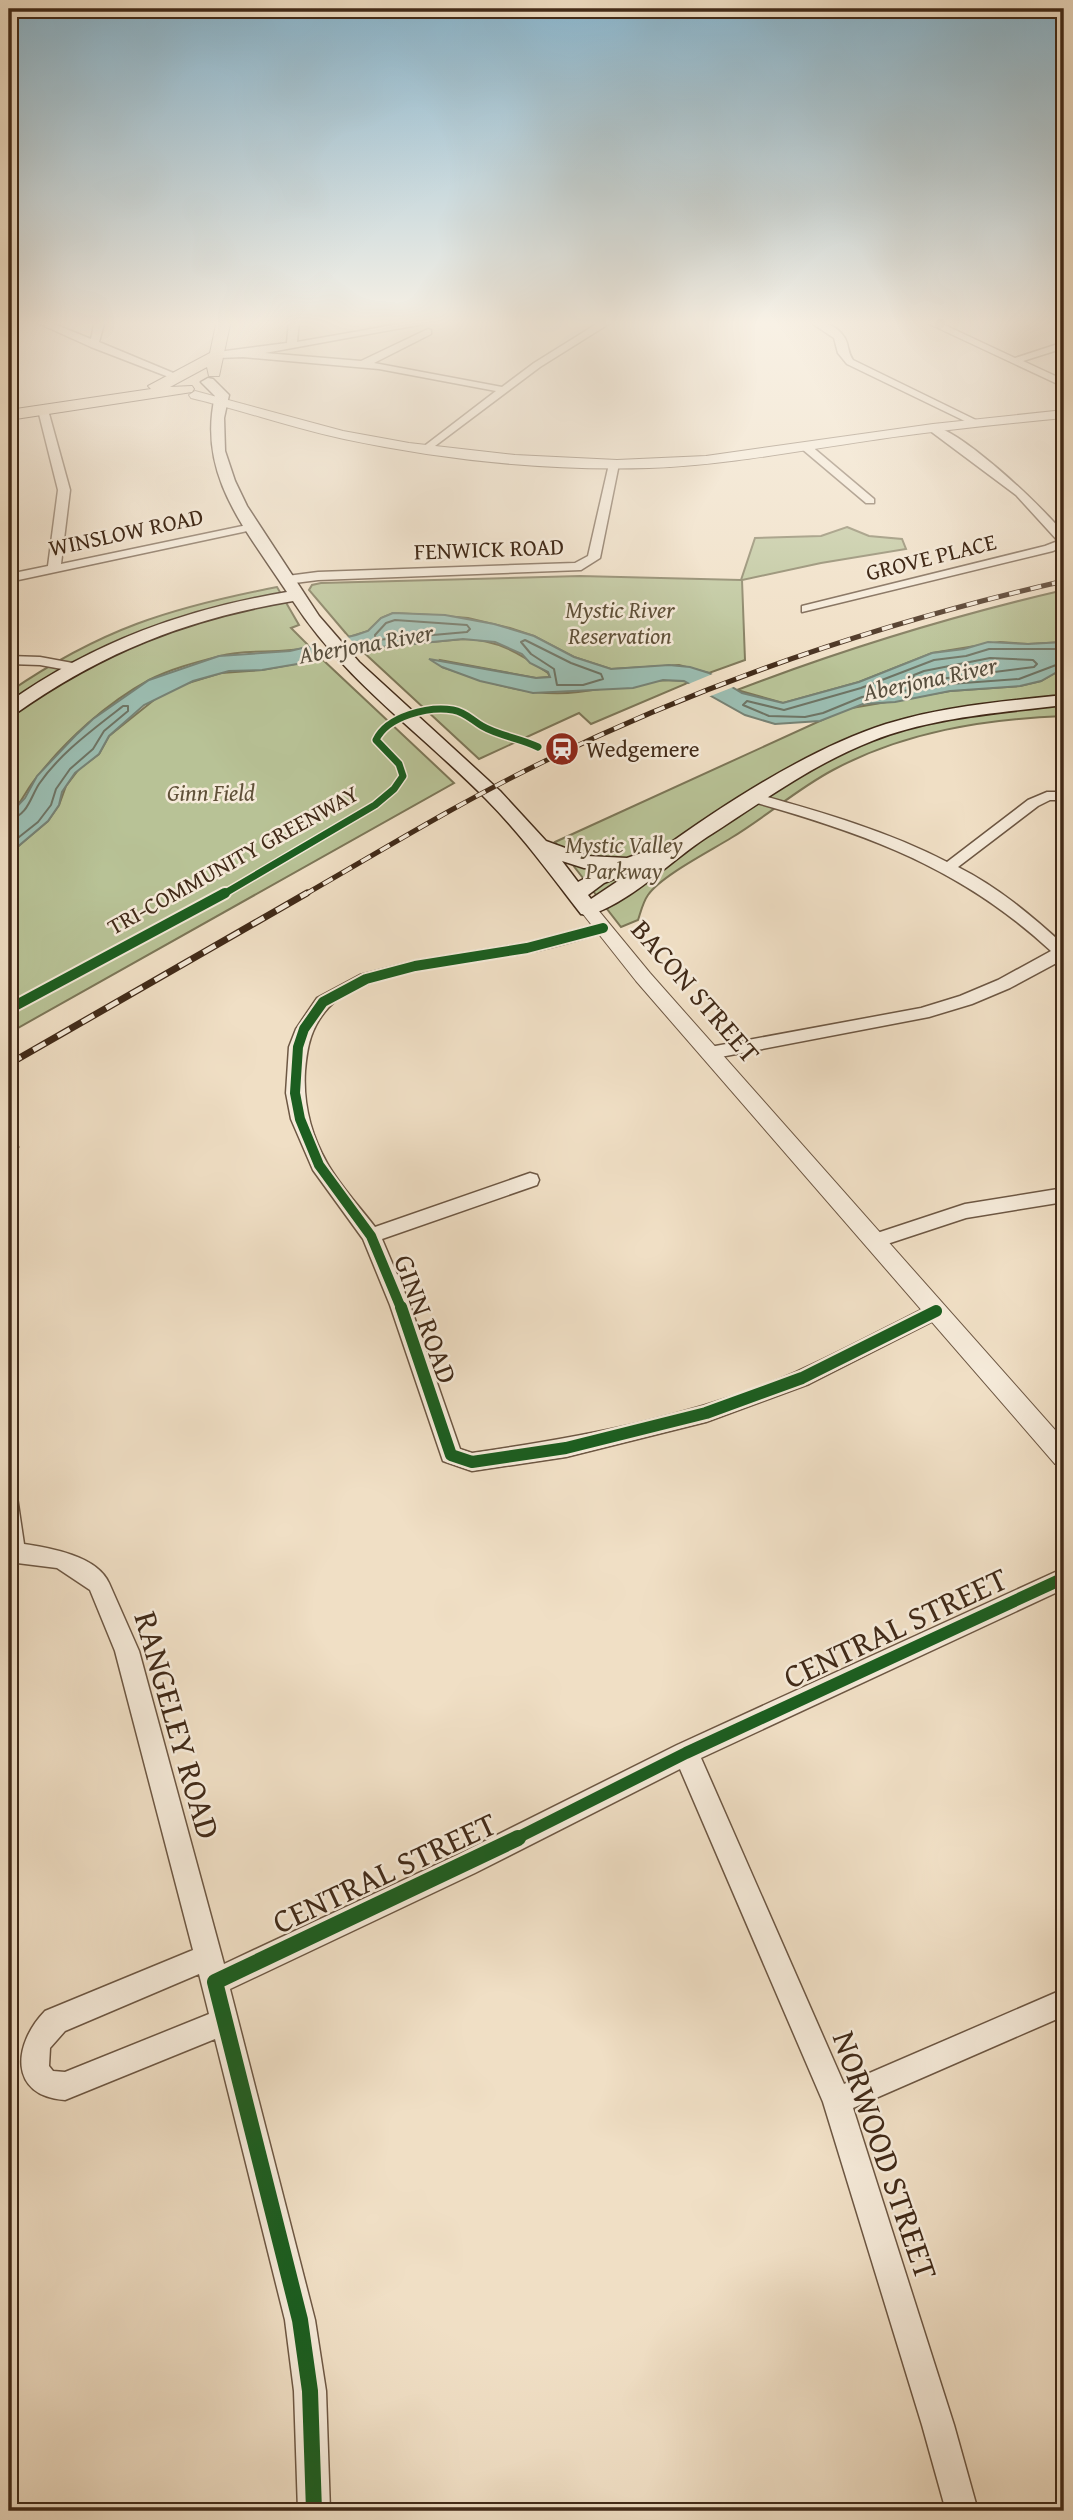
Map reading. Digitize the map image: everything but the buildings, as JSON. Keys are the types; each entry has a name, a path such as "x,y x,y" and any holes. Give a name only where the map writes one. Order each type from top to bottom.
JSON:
{"main road":[{"name":"BACON STREET","path":"219,438 221,465 235,499 322,631 346,659 485,786 537,844 582,901"},
{"path":"9,710 73,667 135,635 292,588"},
{"path":"220,608 252,609 288,615 322,631"},
{"path":"582,901 616,893 688,841 824,756 895,727 968,711 1064,700"},
{"path":"582,901 591,882 688,841"},
{"path":"537,844 557,854 584,862 611,865 636,862"}],"street":[{"path":"50,438 64,490 54,569"},
{"path":"359,438 427,449 614,464 702,460 869,438"},
{"path":"427,449 442,438"},
{"name":"GROVE PLACE","path":"806,609 1049,549 1064,541 1048,512 995,469 948,438"},
{"path":"806,447 870,501"},
{"name":"FENWICK ROAD","path":"292,588 318,576 577,567 594,558 614,464"},
{"name":"WINSLOW ROAD","path":"9,578 252,527"},
{"path":"9,660 40,661 73,667"},
{"path":"950,867 1032,803 1047,796 1064,796"},
{"path":"710,1053 923,1013 966,1000 1004,984 1063,953 1015,910 950,867 898,842 841,821 755,798"},
{"name":"BACON STREET","path":"582,901 710,1053 1064,1457"},
{"name":"GINN ROAD","path":"603,928 527,948 376,975 342,989 323,1002 304,1029 295,1067 295,1093 300,1119 319,1166 370,1236 400,1305 451,1455 472,1462 566,1448 706,1413 802,1378 936,1311"},
{"name":"GINN ROAD","path":"370,1236 530,1180"},
{"path":"875,1241 965,1211 1064,1195"},
{"path":"9,1504 12,1552"},
{"name":"RANGELEY ROAD","path":"12,1552 61,1559 98,1583 127,1651 211,1970"},
{"name":"CENTRAL STREET","path":"225,2021 65,2087 55,2087 41,2080 34,2063 35,2046 55,2021 211,1970 466,1864 686,1753 1064,1577"},
{"name":"NORWOOD STREET","path":"686,1753 837,2102 938,2425 962,2511"},
{"path":"211,1970 300,2320 310,2391 314,2511"},
{"path":"837,2102 1064,2002"}],"green space":[{"name":"Mystic River Reservation","path":"847,527 869,536 902,539 906,549 742,580 745,660 709,673 679,665 611,669 574,657 534,636 468,618 393,613 381,618 368,631 349,637 309,590 312,585 321,583 580,576 741,580 755,538 821,536"},
{"path":"277,587 299,625 291,628 310,647 211,658 149,680 103,711 61,749 9,815 9,692 74,652 137,624 202,603"},
{"path":"1064,590 1064,642 1000,642 932,653 859,682 783,703 737,690 899,634"},
{"path":"463,639 487,642 508,649 538,666 550,677 536,678 440,660 442,667 525,691 560,693 649,681 690,682 591,724 579,713 479,759 360,649"},
{"name":"Ginn Field","path":"322,659 454,783 9,1033 9,854 48,821 59,805 66,786 79,769 99,754 109,736 159,696 185,684 221,673 262,670"},
{"name":"Mystic Valley Parkway","path":"1064,668 1064,716 974,724 916,737 860,757 794,794 744,830 674,872 648,895 638,920 621,927 555,842 846,709 950,691 1020,686 1041,681"}],"water":[{"name":"Aberjona River","path":"393,613 445,615 494,624 534,636 574,657 611,669 669,665 690,667 709,673 742,693 783,703 859,682 932,653 964,649 988,642 1064,642 1064,668 1041,681 1020,686 950,691 895,702 863,704 820,721 775,724 745,715 684,681 663,680 633,688 533,693 480,681 442,667 429,659 536,678 550,677 548,672 530,663 522,654 495,642 463,639 360,649 315,661 262,670 229,671 193,681 144,705 109,736 99,754 75,773 48,821 9,854 9,815 25,798 37,776 93,719 149,680 219,656 290,651 356,635 368,631 381,618"}],"pier":[{"path":"345,634 363,652 325,662 308,644"},
{"path":"715,673 736,686 708,697 686,685"}],"railway":[{"path":"304,895 514,776 671,704 799,656 864,635 930,615 1064,581"},
{"path":"9,1064 307,893"}],"cycle path":[{"name":"TRI-COMMUNITY GREENWAY","path":"9,1009 216,898 375,805 394,789 403,776 399,764 376,740 379,733 397,720 433,710 453,710 492,731 538,747"},
{"path":"603,928 527,948 415,966 366,979 323,1002 304,1029 298,1047 295,1093 300,1119 319,1165 371,1236 400,1305 451,1455 472,1462 566,1448 706,1413 802,1378 936,1311"},
{"path":"314,2511 310,2391 300,2320 215,1982 466,1864 686,1753 1064,1578"}],"place":[{"name":"Wedgemere","path":"562,749"}]}
